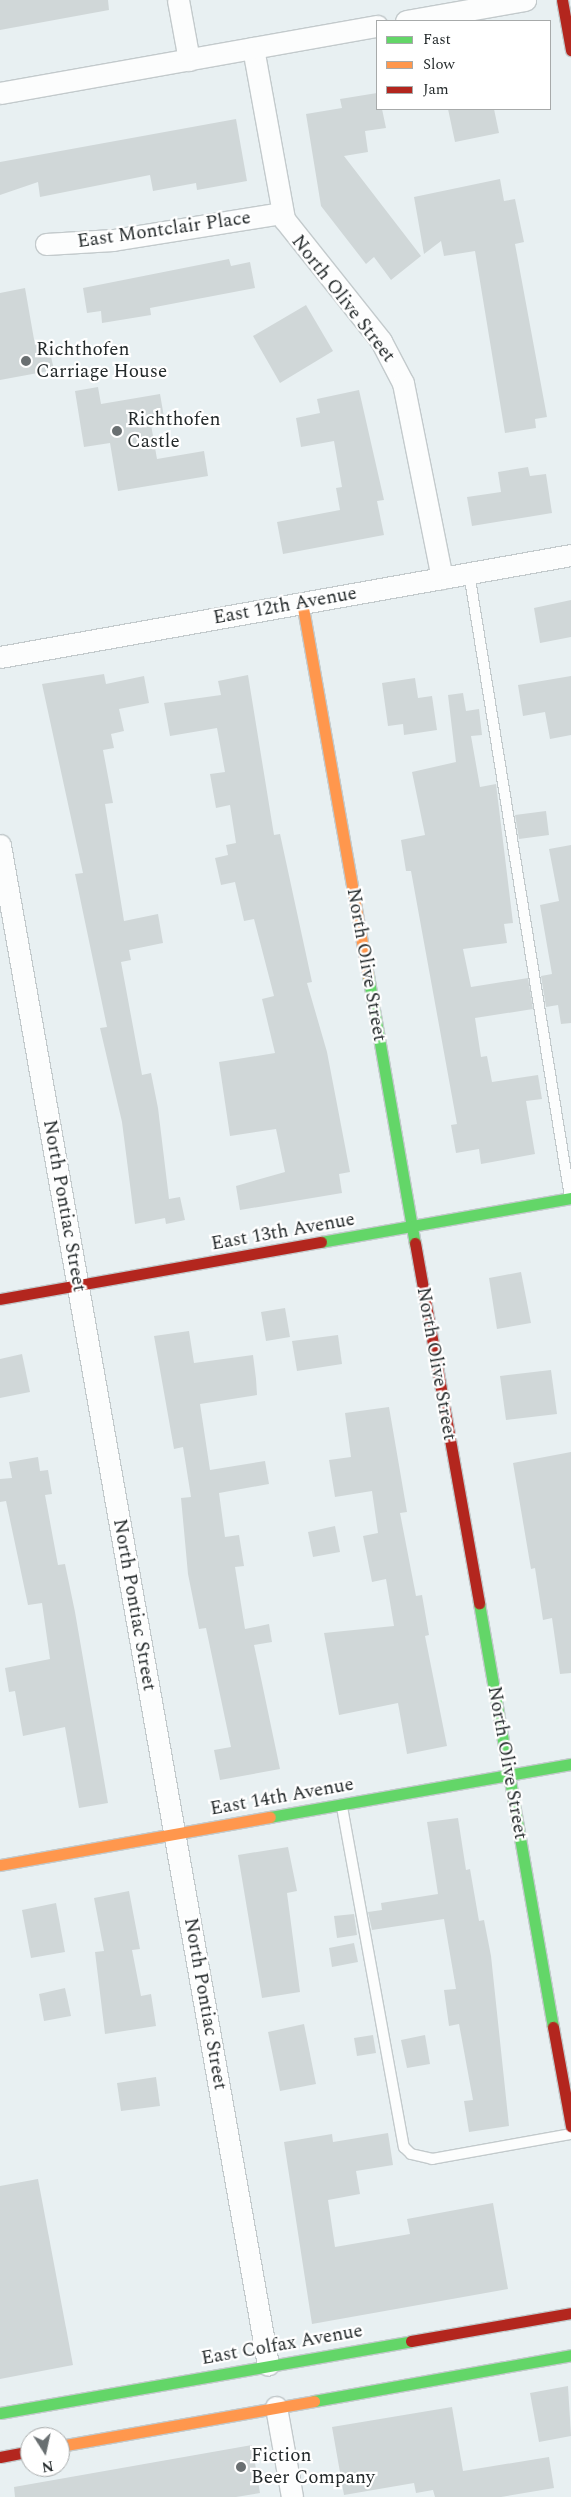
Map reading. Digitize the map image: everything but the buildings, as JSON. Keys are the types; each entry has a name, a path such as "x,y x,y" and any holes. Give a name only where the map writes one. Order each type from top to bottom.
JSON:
{"main road":[{"path":"562,0 571,50"},
{"name":"North Olive Street","path":"302,602 571,2126"},
{"name":"East 13th Avenue","path":"0,1299 570,1198"},
{"name":"East 14th Avenue","path":"0,1865 571,1764"},
{"name":"East Colfax Avenue","path":"0,2413 571,2313"},
{"path":"70,2444 571,2355"},
{"path":"0,2457 20,2453"}],"street":[{"path":"178,0 188,60"},
{"path":"412,20 525,0"},
{"path":"0,94 376,26"},
{"name":"North Olive Street","path":"253,48 281,213 295,238 373,330 397,368 414,422 442,578"},
{"name":"East Montclair Place","path":"46,244 113,240 281,213"},
{"name":"East 12th Avenue","path":"0,656 571,555"},
{"name":"North Pontiac Street","path":"0,845 268,2365"},
{"path":"276,2408 292,2497"}],"lane":[{"path":"469,573 570,1198"},
{"path":"342,1804 404,2147 412,2154 432,2159 571,2134"}],"traffic: fast":[{"path":"368,975 415,1243"},
{"path":"321,1242 571,1198"},
{"path":"479,1603 553,2027"},
{"path":"270,1817 571,1764"},
{"path":"0,2413 411,2341"},
{"path":"314,2401 571,2355"}],"traffic: slow":[{"path":"302,602 368,975"},
{"path":"0,1865 270,1817"},
{"path":"70,2444 314,2401"}],"traffic: jam":[{"path":"562,0 571,50"},
{"path":"0,1299 321,1242"},
{"path":"415,1243 479,1603"},
{"path":"553,2027 571,2126"},
{"path":"411,2341 571,2313"},
{"path":"0,2457 20,2453"}],"place":[{"name":"Richthofen Carriage House","path":"26,361"},
{"name":"Richthofen Castle","path":"117,431"},
{"name":"Fiction Beer Company","path":"241,2467"}]}
